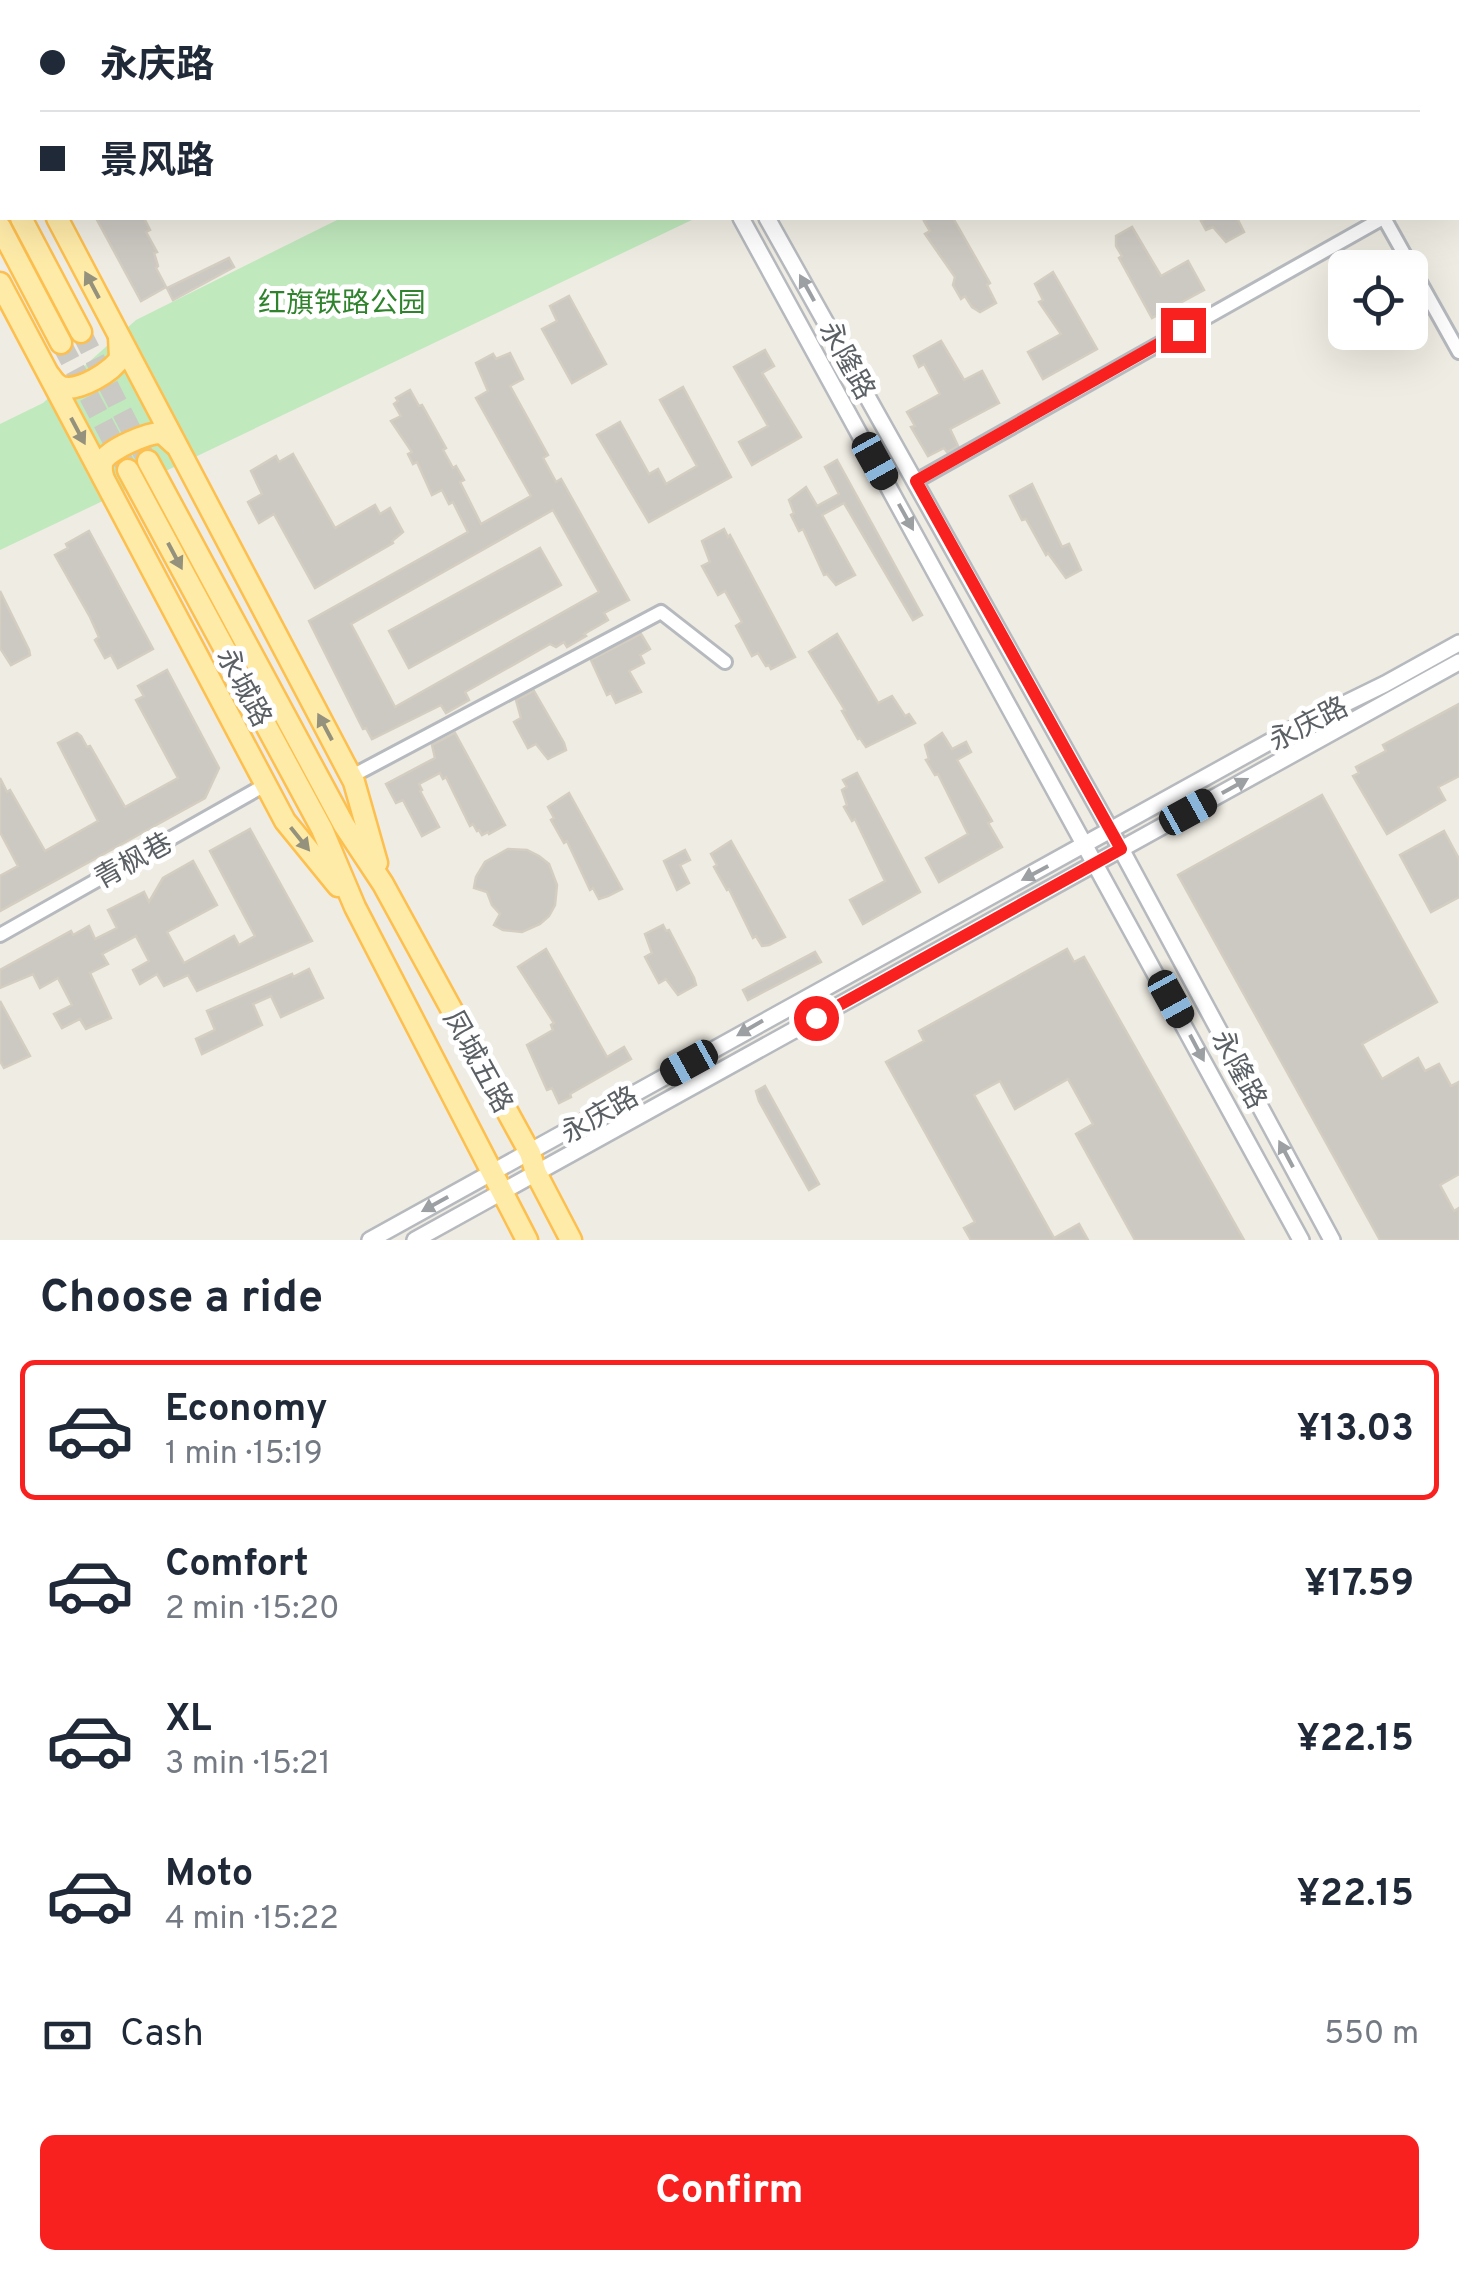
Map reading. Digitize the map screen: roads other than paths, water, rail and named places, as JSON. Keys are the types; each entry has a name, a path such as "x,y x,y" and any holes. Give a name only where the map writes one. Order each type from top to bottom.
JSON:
{"main road":[{"path":"22,220 81,332"},
{"path":"58,220 354,782 382,884"},
{"path":"0,227 61,343"},
{"path":"0,283 285,821 355,907"},
{"path":"48,374 56,384 72,388 110,370 120,358 118,334"},
{"path":"104,479 102,464 107,456 147,434 162,433 178,448"},
{"name":"永城路","path":"355,907 322,829 138,466 344,826 382,884"},
{"name":"凤城五路","path":"382,884 571,1240"},
{"name":"凤城五路","path":"355,907 527,1240"}],"street":[{"name":"永隆路","path":"741,220 1301,1240"},
{"name":"永隆路","path":"769,220 1121,849 1332,1240"},
{"path":"916,481 1380,220"},
{"path":"1385,220 1459,352"},
{"path":"354,776 661,612 725,662"},
{"name":"永庆路","path":"533,1163 784,1009 1291,730 1459,643"},
{"name":"永庆路","path":"370,1240 533,1163 1121,849 1459,662"},
{"name":"青枫巷","path":"0,934 266,785"},
{"name":"永庆路","path":"415,1240 496,1182"}],"tunnel":[{"path":"81,332 144,455"},
{"path":"61,343 128,470"}],"park label":[{"name":"红旗铁路公园","path":"342,302"}]}
